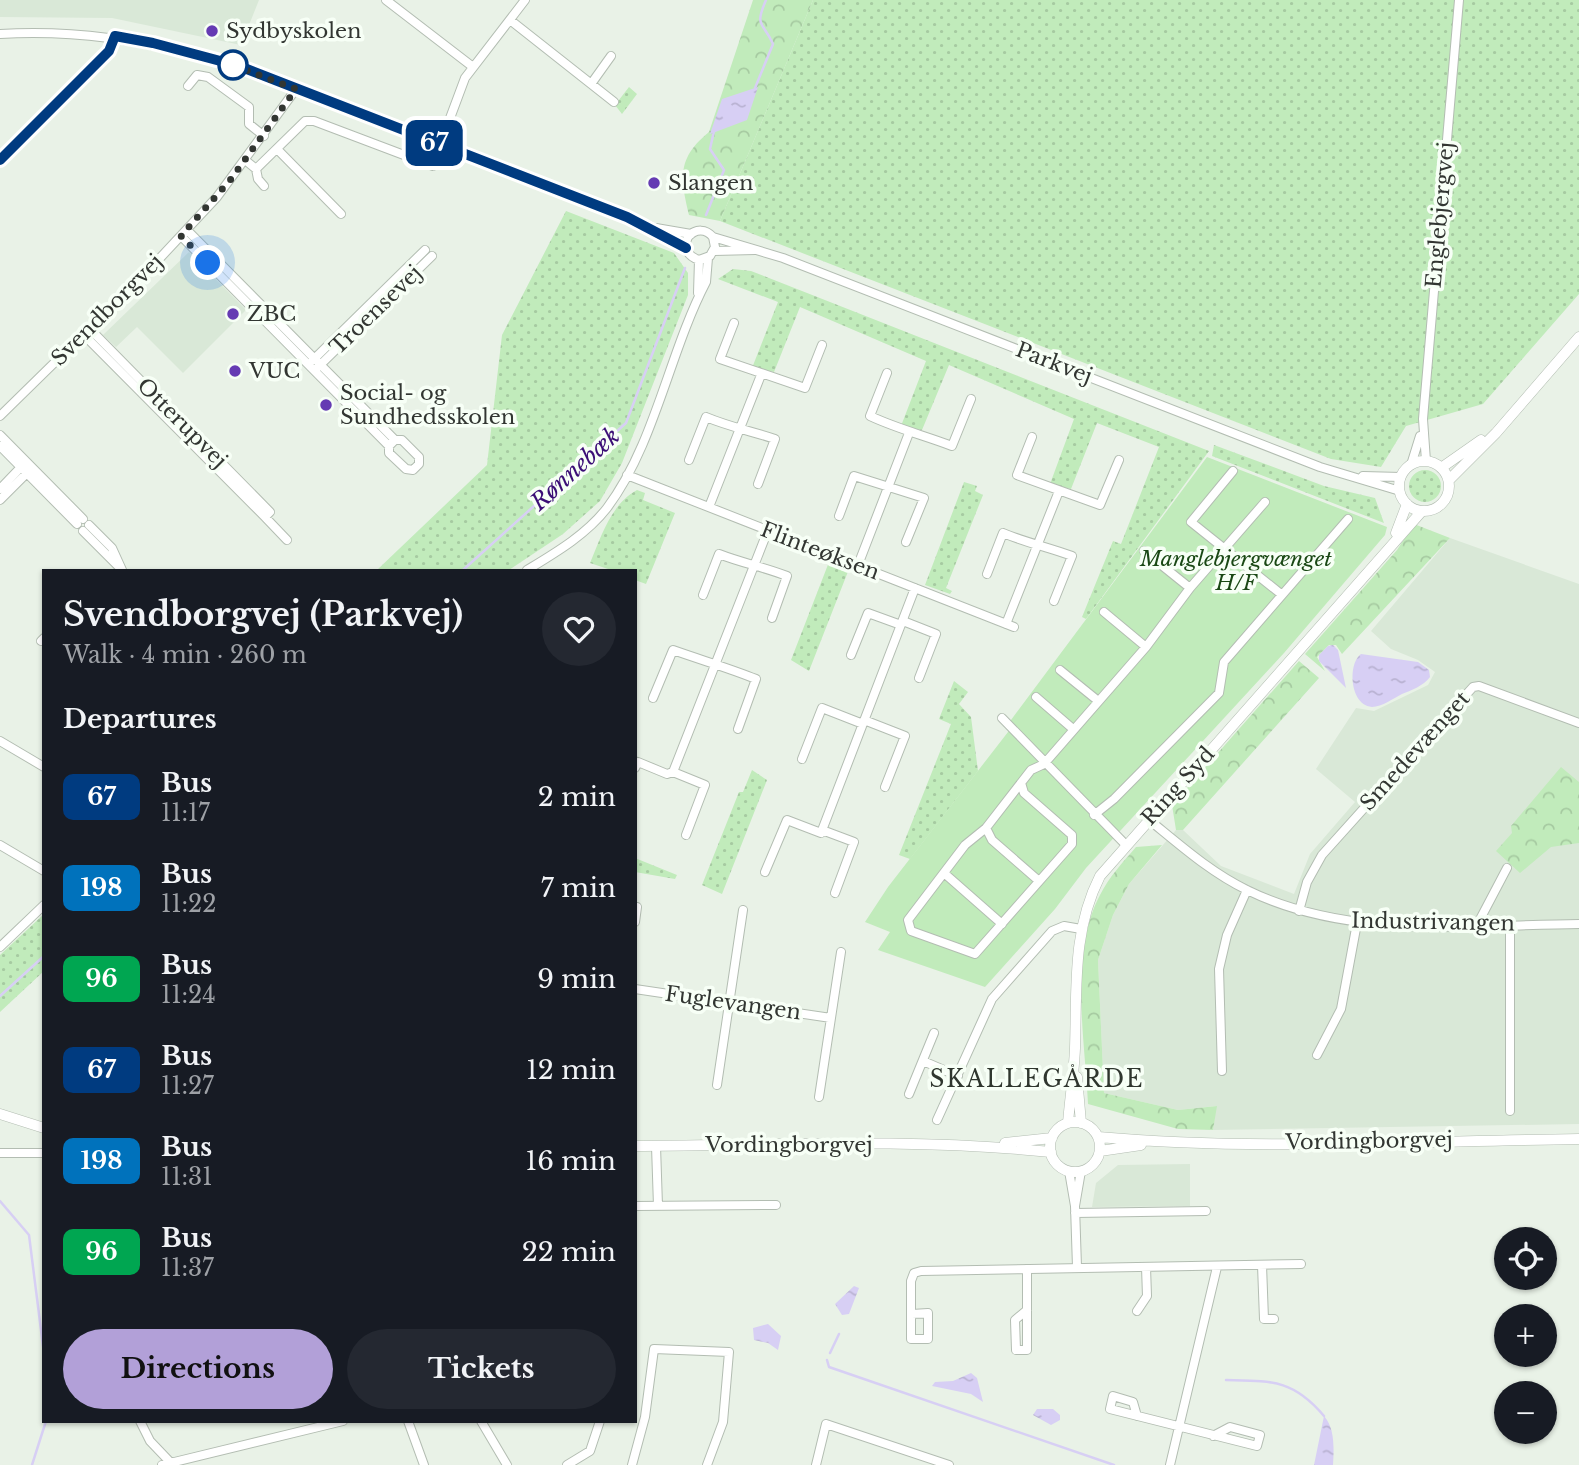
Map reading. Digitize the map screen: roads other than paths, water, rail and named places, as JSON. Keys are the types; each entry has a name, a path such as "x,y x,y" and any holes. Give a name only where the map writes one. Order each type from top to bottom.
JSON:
{"main road":[{"path":"1449,480 1441,468 1426,461 1411,465 1401,477 1400,491 1407,504 1422,511 1436,509 1446,500 1449,480 1579,337"},
{"path":"1441,468 1478,442 1514,410"},
{"name":"Ring Syd","path":"1378,563 1400,528 1407,504"},
{"name":"Ring Syd","path":"1068,1123 1075,1052 1076,960 1081,929 1100,876 1125,844 1422,511"},
{"name":"Ring Syd","path":"1075,1052 1081,1123"},
{"path":"0,1114 42,1127"},
{"path":"1068,1123 1081,1123 1089,1126 1098,1137 1100,1151 1092,1165 1081,1171 1069,1171 1058,1164 1051,1152 1052,1138 1068,1123"},
{"name":"Vordingborgvej","path":"1098,1137 1158,1142 1579,1139"},
{"name":"Vordingborgvej","path":"637,1146 984,1145 1052,1138"},
{"name":"Vordingborgvej","path":"1100,1151 1158,1142"},
{"name":"Vordingborgvej","path":"984,1145 1051,1152"}],"street":[{"path":"386,0 473,67"},
{"path":"440,145 466,78 525,0"},
{"name":"Englebjergvej","path":"1426,461 1422,429 1459,0"},
{"path":"510,20 614,102"},
{"path":"0,34 47,31 115,36 204,56 650,226 691,234 701,230 713,237 706,282 627,475 606,509 588,527 566,546 529,569"},
{"path":"0,160 109,51 115,36"},
{"path":"591,84 611,56"},
{"path":"188,86 197,75 208,77 248,107 250,124 264,136"},
{"name":"Svendborgvej","path":"0,416 184,233 264,136 296,89"},
{"path":"256,169 305,121 314,121 433,166"},
{"path":"277,149 341,214"},
{"path":"245,160 256,169 258,179 264,186"},
{"path":"650,226 686,248 692,257 699,260 711,254"},
{"name":"Troensevej","path":"184,233 392,443"},
{"path":"686,248 691,234"},
{"name":"Parkvej","path":"713,237 758,250 1320,467 1400,491"},
{"name":"Parkvej","path":"711,254 758,250"},
{"name":"Troensevej","path":"314,365 428,253"},
{"path":"697,299 699,260"},
{"path":"734,324 720,359 804,388 822,345"},
{"name":"Otterupvej","path":"86,331 267,515 287,540"},
{"path":"887,373 870,416 909,433 914,432 952,446 971,399"},
{"path":"709,507 761,375"},
{"path":"689,460 706,417 736,429 775,439 758,484"},
{"name":"Englebjergvej","path":"1411,465 1422,429"},
{"path":"858,565 909,433"},
{"path":"0,435 27,468 83,525 113,548 118,568"},
{"path":"1032,437 1017,475 1100,505 1119,460"},
{"path":"0,446 27,468"},
{"path":"0,489 27,468"},
{"path":"0,500 27,468"},
{"path":"1233,471 1191,522 1281,594"},
{"name":"Flinteøksen","path":"627,475 1010,625 1037,545"},
{"name":"Parkvej","path":"1349,475 1401,477"},
{"path":"839,516 854,476 924,498 906,542"},
{"path":"1037,545 1059,491"},
{"path":"1021,783 1024,793 1074,840 975,954 911,931 908,920 965,845 986,828 1031,770 1044,764 1265,502"},
{"path":"1094,815 1114,799 1219,693 1224,662 1348,519"},
{"path":"673,772 768,530"},
{"path":"987,575 1003,533 1072,556 1054,601"},
{"path":"1144,551 1190,588"},
{"path":"703,595 719,554 787,576 772,618"},
{"path":"765,873 787,820 821,833 915,588"},
{"path":"1104,612 1146,646"},
{"path":"851,655 868,613 936,634 919,678"},
{"path":"653,698 673,650 715,664 756,679 738,729"},
{"path":"1060,670 1097,700"},
{"name":"Smedevænget","path":"1299,911 1307,882 1322,855 1473,687 1479,686 1579,723"},
{"path":"1036,697 1073,729"},
{"path":"802,759 822,708 864,722 905,736 885,787"},
{"path":"1002,718 1125,844"},
{"path":"0,741 42,766"},
{"path":"637,764 638,762 667,774 673,772 705,785 685,835"},
{"name":"Industrivangen","path":"1148,819 1204,864 1247,890 1299,911 1357,923 1579,924"},
{"path":"986,828 992,839 1039,881"},
{"path":"822,830 854,842 835,893"},
{"path":"0,845 42,870"},
{"path":"1477,925 1507,867"},
{"path":"944,873 1002,924"},
{"path":"1222,1071 1219,970 1227,935 1247,890"},
{"path":"0,947 42,907"},
{"path":"717,1085 743,910"},
{"path":"1317,1055 1342,1009 1357,923"},
{"path":"1510,924 1510,1111"},
{"path":"937,1120 992,999 1052,930 1064,926 1081,929"},
{"path":"819,1097 841,952"},
{"name":"Fuglevangen","path":"637,989 831,1018"},
{"path":"909,1094 934,1033"},
{"path":"923,1061 958,1076"},
{"path":"656,1146 658,1206"},
{"path":"0,1153 42,1153"},
{"path":"1069,1171 1075,1209 1077,1267"},
{"path":"1075,1209 1081,1171"},
{"path":"637,1206 776,1205"},
{"path":"1075,1209 1206,1211"},
{"path":"912,1314 914,1273 1077,1267 1301,1264"},
{"path":"1262,1265 1264,1319 1274,1319"},
{"path":"1137,1311 1147,1296 1146,1267"},
{"path":"1170,1465 1217,1267"},
{"path":"1027,1269 1027,1310"},
{"path":"632,1465 645,1418 654,1349 729,1352 723,1422 707,1465"},
{"path":"1137,1416 1179,1428 1213,1436 1257,1446 1261,1435 1230,1427 1213,1436"},
{"path":"141,1423 150,1441 168,1464 335,1423"},
{"path":"409,1423 424,1465"},
{"path":"482,1423 507,1465"},
{"path":"567,1465 590,1451 599,1423"},
{"path":"816,1465 826,1424 949,1465"}],"water":[{"path":"758,87 747,120 710,134 722,99"},
{"path":"1333,645 1338,650 1346,688 1319,661 1319,655"},
{"path":"1361,654 1418,662 1429,670 1430,677 1424,683 1384,704 1376,707 1365,705 1359,700 1353,684 1354,666"},
{"path":"854,1286 859,1288 849,1314 842,1315 835,1304"},
{"path":"768,1324 781,1336 778,1350 768,1343 754,1340 753,1328"},
{"path":"971,1373 977,1378 983,1402 971,1394 932,1386 935,1382 953,1381"},
{"path":"1037,1409 1053,1409 1060,1415 1060,1420 1051,1425 1033,1415"},
{"path":"1324,1416 1332,1433 1333,1465 1314,1465"}],"waterway":[{"name":"Rønnebæk","path":"755,88 773,44 760,20 766,0"},
{"name":"Rønnebæk","path":"706,215 724,170 710,149 714,131"},
{"name":"Rønnebæk","path":"464,569 626,423 685,268"},
{"name":"Rønnebæk","path":"0,996 42,958"},
{"name":"Rønnebæk","path":"0,1201 29,1235 42,1338"},
{"path":"830,1353 839,1334"},
{"path":"827,1360 829,1367 1114,1465"},
{"path":"1226,1380 1280,1384 1302,1395 1324,1416"},
{"name":"Rønnebæk","path":"32,1465 45,1423"}],"place":[{"name":"Sydbyskolen","path":"212,31"},
{"name":"Slangen","path":"654,183"},
{"name":"ZBC","path":"233,314"},
{"name":"VUC","path":"235,371"},
{"name":"Social- og Sundhedsskolen","path":"326,405"}],"district":[{"name":"SKALLEGÅRDE","path":"1037,1079"}],"park label":[{"name":"Manglebjergvænget H/F","path":"1236,571"}]}
